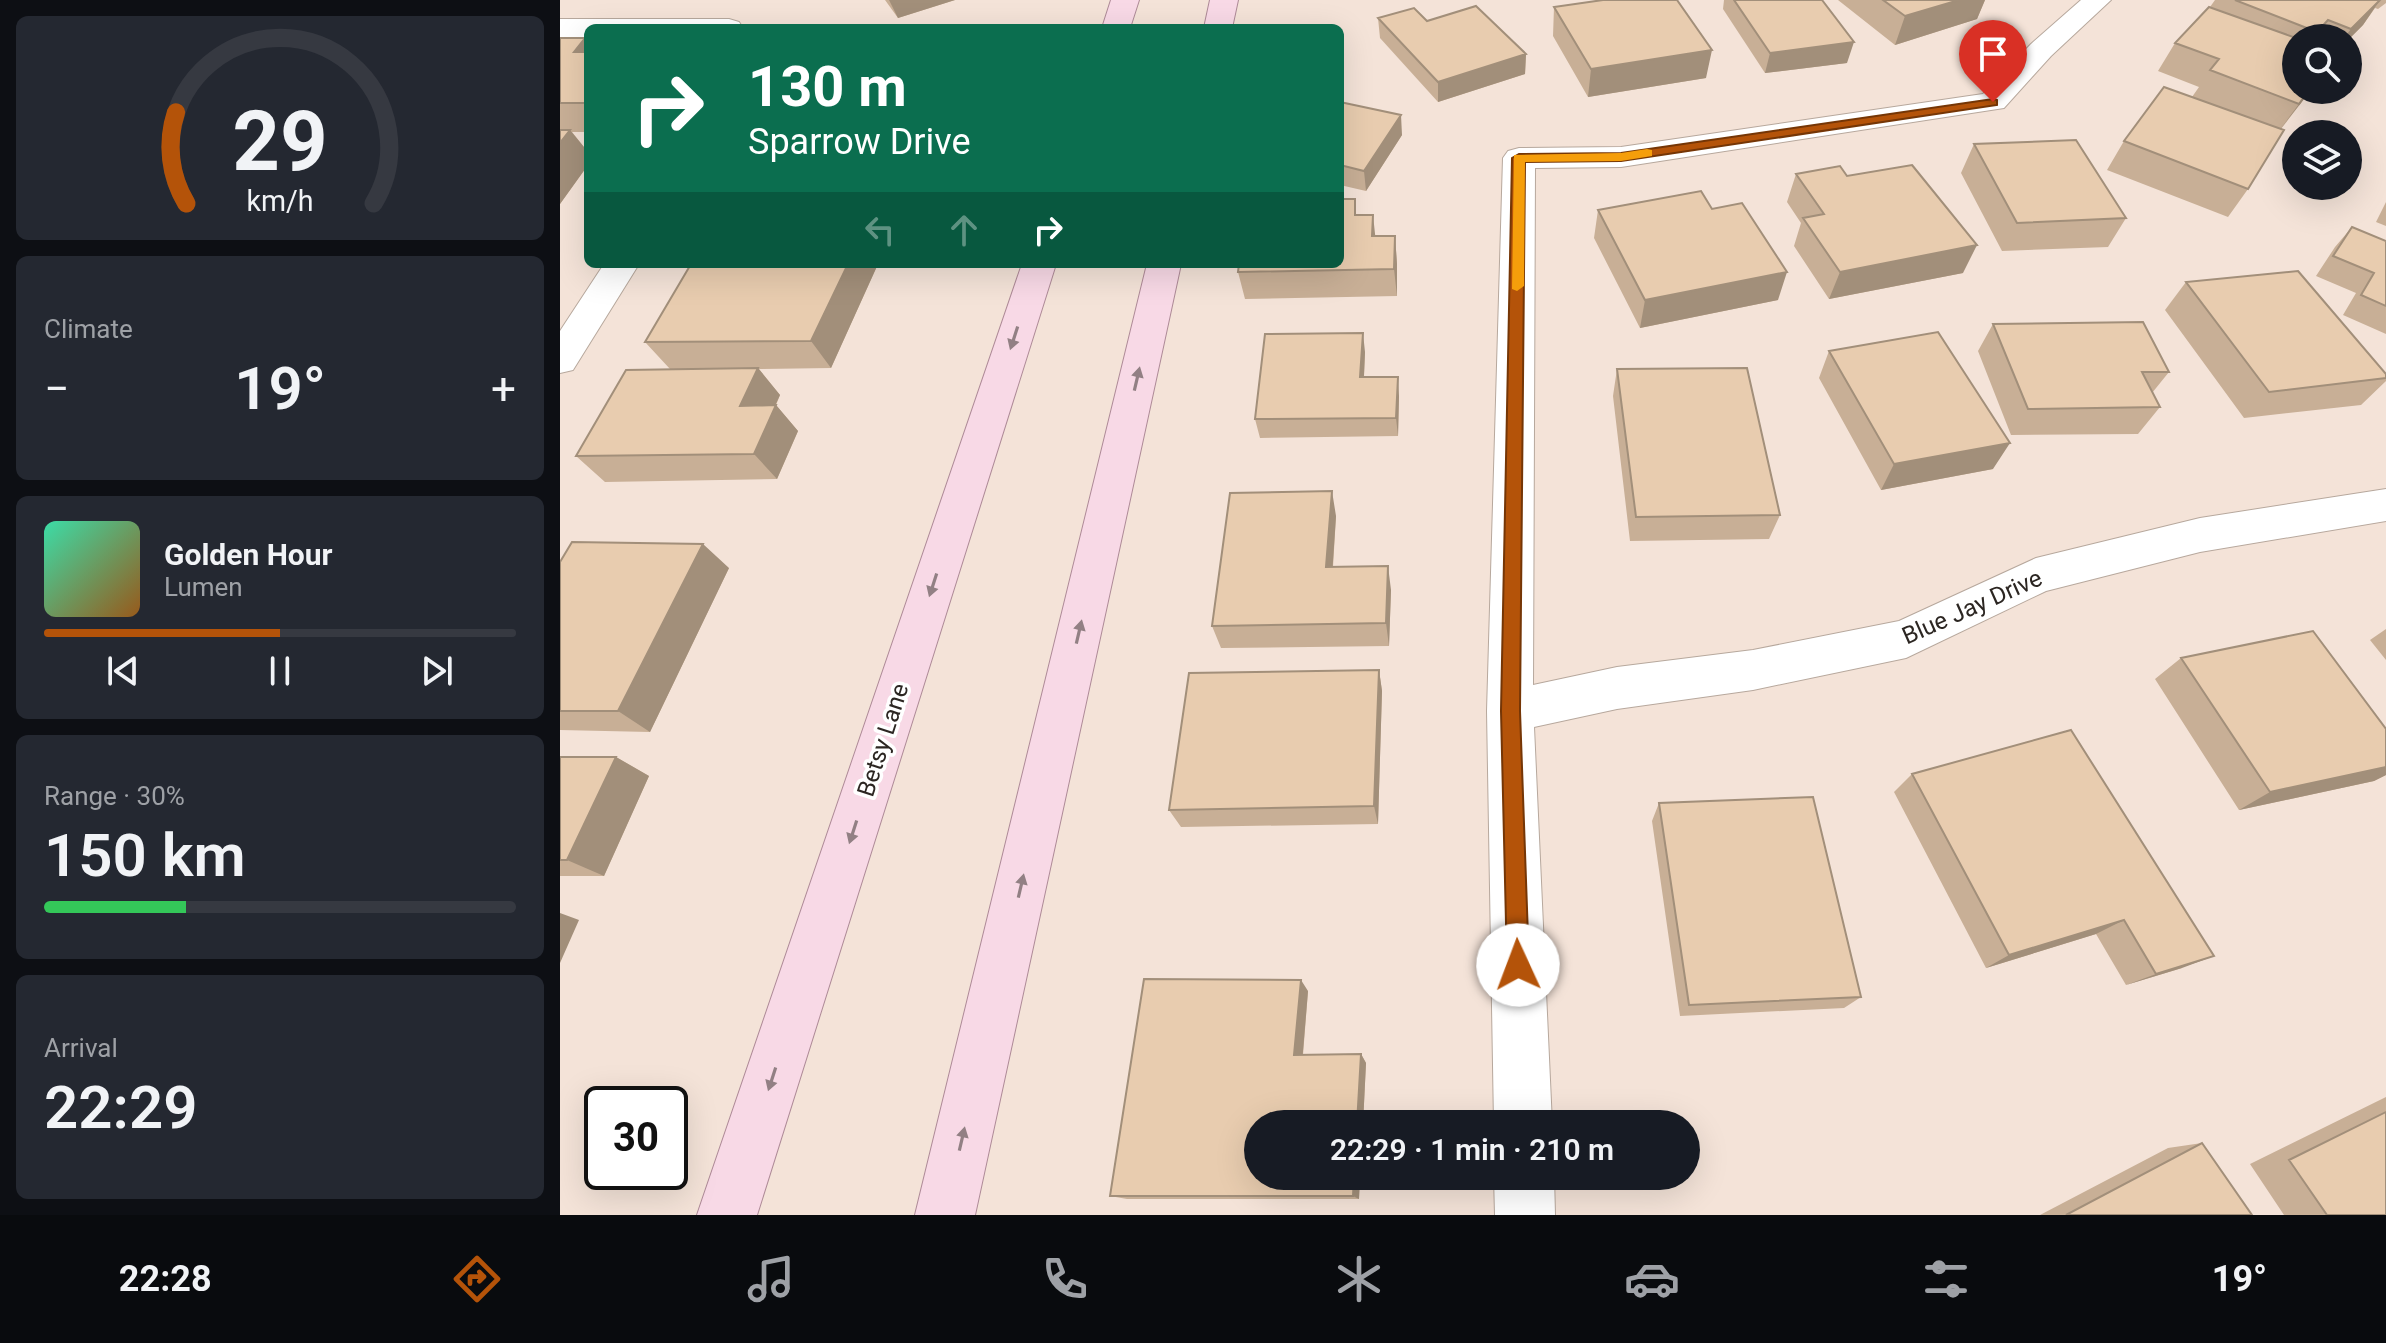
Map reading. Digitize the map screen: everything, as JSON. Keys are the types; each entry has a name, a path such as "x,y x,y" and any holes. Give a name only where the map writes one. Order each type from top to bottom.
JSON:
{"main road":[{"path":"1117,24 1125,0"},
{"path":"1219,24 1224,0"},
{"name":"Betsy Lane","path":"727,1215 1038,268"},
{"path":"945,1215 1163,268"}],"street":[{"path":"1523,1110 1510,711 1519,158 1621,157 1993,102 2041,50 2097,0"},
{"path":"560,28 584,28"},
{"path":"560,360 619,268"},
{"name":"Blue Jay Drive","path":"1510,711 1617,688 1753,670 1906,639 2036,576 2200,535 2386,505"},
{"path":"1524,1190 1525,1215"}],"building":[{"path":"1603,0 1677,0 1712,50 1591,69 1554,7"},
{"path":"1734,0 1822,0 1854,42 1770,53"},
{"path":"1883,0 1959,0 1905,16"},
{"path":"2235,0 2380,0 2356,24 2338,24 2328,20 2324,24 2296,24"},
{"path":"1476,6 1526,54 1438,82 1378,18 1414,8 1427,21"},
{"path":"2209,7 2282,33 2282,98 2210,70 2219,59 2175,43"},
{"path":"560,38 584,38 574,52 584,52 584,103 560,103"},
{"path":"2164,87 2282,129 2248,189 2124,141"},
{"path":"1344,103 1401,115 1364,171 1344,166"},
{"path":"560,130 570,130 560,143"},
{"path":"2076,140 2126,218 2017,223 1974,144"},
{"path":"1912,165 1977,245 1840,272 1803,218 1824,214 1796,174 1840,166 1847,176"},
{"path":"1701,191 1712,209 1742,203 1787,272 1645,300 1598,210"},
{"path":"1344,199 1355,199 1355,215 1373,215 1372,236 1395,236 1394,269 1238,272 1238,268 1344,268"},
{"path":"2352,227 2386,241 2386,306 2361,295 2374,273 2333,256"},
{"path":"689,268 846,268 811,341 645,342"},
{"path":"2298,271 2386,374 2386,378 2269,392 2186,282"},
{"path":"2143,322 2169,372 2142,372 2160,407 2028,409 1993,324"},
{"path":"1938,332 2010,443 1894,464 1829,351"},
{"path":"1363,333 1360,377 1398,377 1396,418 1255,419 1265,334"},
{"path":"758,368 740,406 776,405 754,454 576,456 626,370"},
{"path":"1747,368 1780,515 1636,517 1617,369"},
{"path":"1332,491 1326,567 1388,566 1386,623 1212,626 1230,493"},
{"path":"572,542 703,544 618,711 560,711 560,562"},
{"path":"2313,631 2386,729 2386,767 2270,792 2181,658"},
{"path":"1379,670 1374,806 1169,810 1189,673"},
{"path":"2071,730 2214,956 2156,974 2124,920 2009,955 1912,774"},
{"path":"560,757 616,757 567,860 560,860"},
{"path":"1813,797 1861,997 1689,1005 1659,803"},
{"path":"1144,979 1301,980 1294,1055 1361,1054 1358,1110 1244,1110 1244,1190 1353,1190 1353,1196 1110,1196"},
{"path":"2386,1112 2386,1215 2327,1215 2289,1160"},
{"path":"2202,1143 2252,1215 2066,1215"}],"slow traffic":[{"path":"1517,286 1519,158 1621,157 1647,153"}],"route":[{"path":"1518,965 1510,711 1519,158 1621,157 1993,102"}]}
